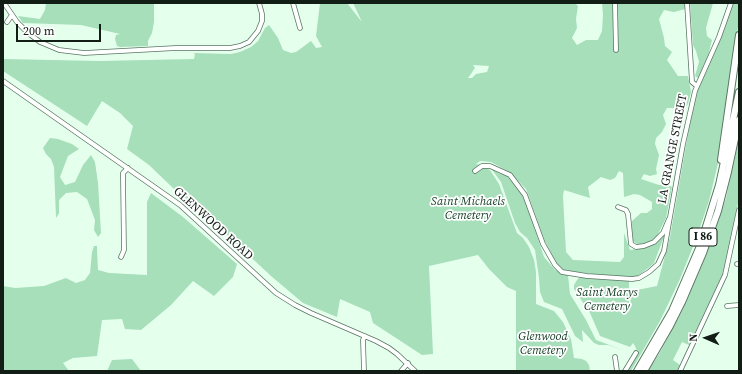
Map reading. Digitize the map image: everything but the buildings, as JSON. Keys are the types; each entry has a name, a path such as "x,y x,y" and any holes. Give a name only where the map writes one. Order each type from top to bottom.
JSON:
{"highway":[{"path":"719,185 721,160 739,34"},
{"name":"I 86","path":"637,371 672,311 687,278 706,229 719,185 739,92"},
{"name":"I 86","path":"644,371 682,302 703,253 718,210 739,120"}],"street":[{"path":"4,3 27,32 40,42 59,50 100,53 176,48 230,48 240,46 249,42 258,31 262,22 262,14 259,3"},
{"path":"292,3 300,28"},
{"path":"615,3 616,50"},
{"path":"687,3 692,82 697,86"},
{"name":"LA GRANGE STREET","path":"475,171 482,166 490,166 496,167 510,175 525,195 543,244 555,265 562,272 622,279 638,278 649,272 658,264 664,251 683,144 697,86 719,37 732,3"},
{"path":"7,22 12,15"},
{"name":"GLENWOOD ROAD","path":"3,81 180,205 276,292 295,305 311,313 389,348 408,363 415,371"},
{"path":"121,257 124,250 123,173 128,168"},
{"path":"618,207 626,210 628,214 631,244 636,247 644,246 660,238 672,211"},
{"path":"680,371 721,285 737,228 739,210"},
{"path":"727,306 739,305"},
{"path":"364,371 363,340 365,336"},
{"path":"625,371 636,353"},
{"path":"615,357 617,371"},
{"path":"401,371 408,363"}],"green space":[{"path":"46,3 154,3 154,22 152,33 148,41 148,46 120,47 117,46 115,39 116,35 120,34 81,25 23,23 18,16 40,19 45,10"},
{"path":"320,3 347,3 362,22 353,3 575,3 578,6 576,19 577,28 572,38 577,45 586,40 598,40 602,31 602,3 685,3 685,9 674,12 664,10 659,19 665,46 672,52 667,60 678,76 688,76 691,92 688,104 685,108 667,108 663,115 666,124 662,132 656,138 655,144 659,155 656,169 657,174 650,176 644,174 641,179 659,185 668,185 672,187 666,218 657,236 650,242 643,244 637,244 633,241 631,229 632,221 641,213 647,213 652,209 652,202 640,195 634,194 624,197 623,173 619,171 615,178 610,180 601,177 588,187 590,198 564,190 563,196 566,252 573,260 620,262 624,257 624,233 630,250 645,248 665,234 654,263 647,269 636,277 615,277 563,270 556,264 544,239 526,189 509,172 491,162 480,161 476,164 490,170 499,184 517,233 523,238 529,247 534,260 536,272 536,304 554,311 563,322 571,339 574,358 586,361 589,365 590,371 516,371 516,291 507,287 489,269 478,255 429,266 433,354 422,355 373,323 370,312 340,299 337,317 303,303 271,276 149,165 127,149 133,126 120,113 102,101 87,126 3,71 3,59 100,61 194,59 195,54 193,53 231,54 251,47 258,41 265,28 269,25 278,38 283,50 291,53 296,52 311,41 316,48 322,47 316,36","holes":["473,65 489,66 487,72 476,74 472,78 468,78 475,68"]},
{"path":"690,3 713,3 706,28 707,36 712,40 708,56 698,78 695,76 699,62 693,45"},
{"name":"Saint Marys Cemetery","path":"733,3 739,3 739,20 719,159 709,201 680,279 660,321 631,371 626,371 637,354 635,346 633,343 630,347 600,336 590,313 574,289 574,285 581,276 629,280 630,311 631,293 637,290 657,286 670,237 693,105 698,88"},
{"path":"50,138 72,144 79,149 68,156 60,177 65,185 75,182 83,165 91,155 95,162 98,183 101,233 98,237 94,230 95,220 87,199 77,192 66,193 59,200 59,213 56,218 54,167 51,159 43,148"},
{"path":"739,139 739,197 723,273 689,345 682,342 673,360 680,365 677,371 648,371 682,311 713,236 726,198"},
{"path":"490,167 498,173 507,176 524,196 544,257 555,270 568,275 570,294 596,340 623,350 608,345 599,345 594,343 582,330 583,342 575,336 562,309 544,302 540,292 535,250 527,238 520,232 515,223 501,182"},
{"path":"151,193 183,217 237,264 233,277 214,296 193,281 171,305 141,330 125,329 122,319 102,320 97,356 73,358 63,363 69,371 3,371 3,286 15,288 44,286 66,278 76,283 85,280 90,273 94,246 97,246 98,270 109,273 147,275 147,202"},
{"path":"132,359 141,371 107,371 112,360"}],"park label":[{"name":"Saint Michaels Cemetery","path":"468,209"},
{"name":"Glenwood Cemetery","path":"543,344"}]}
